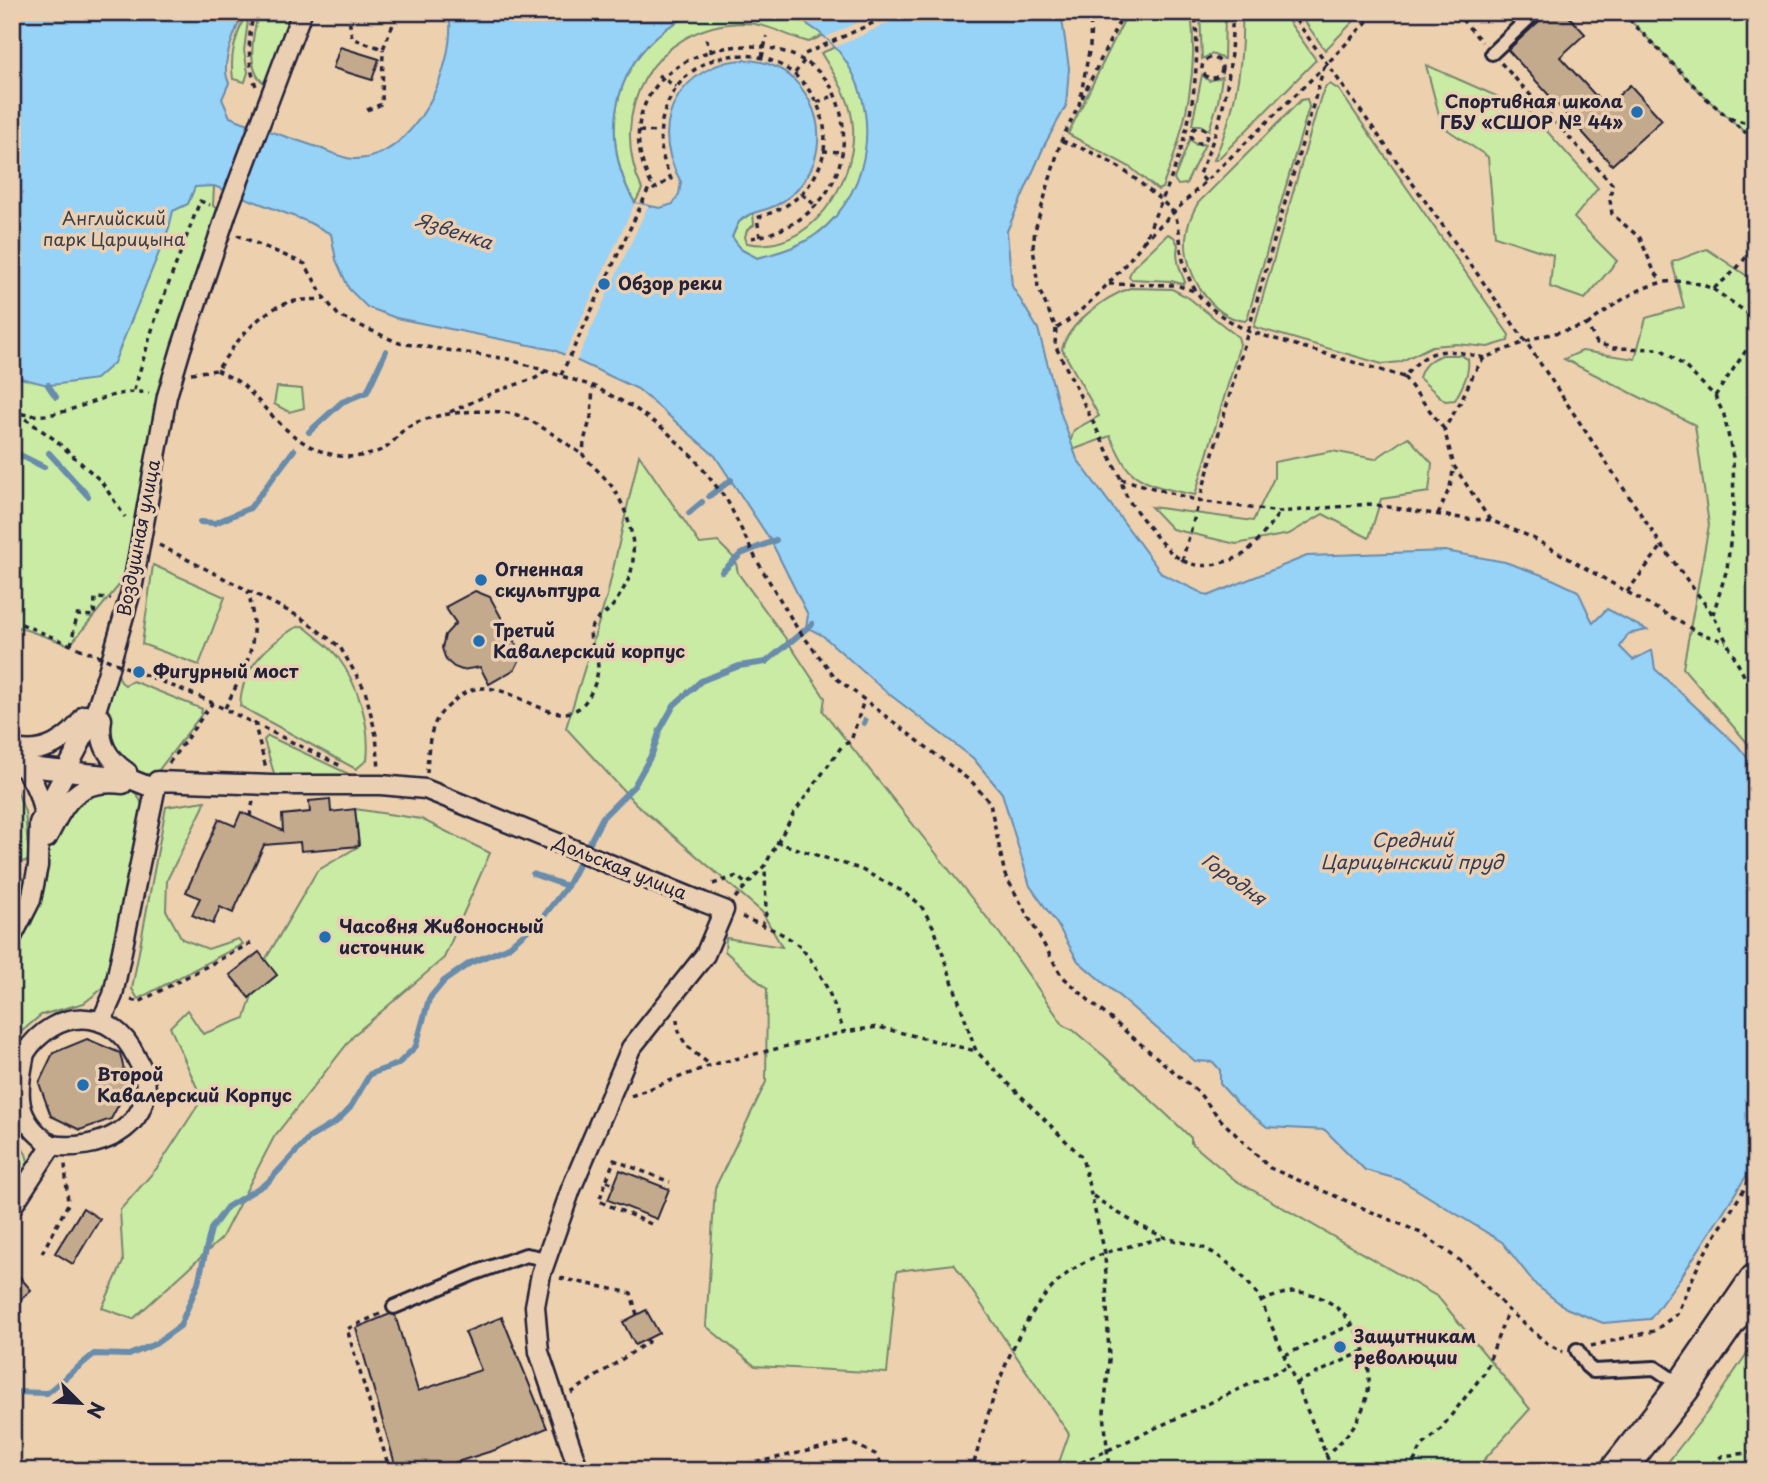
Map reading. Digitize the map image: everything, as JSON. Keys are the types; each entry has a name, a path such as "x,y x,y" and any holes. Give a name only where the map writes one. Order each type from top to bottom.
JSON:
{"main road":[{"path":"1617,1471 1683,1387 1756,1281"}],"street":[{"path":"265,97 302,12"},
{"name":"Воздушная улица","path":"12,937 31,900 38,866 41,818 94,717 133,584 167,396 223,214 265,97"},
{"path":"85,715 102,719 104,749 113,762 127,772 123,784 107,782 88,786 76,794 63,807 47,838 15,760 27,752 48,747 66,738 76,730 85,715"},
{"path":"15,760 65,772 125,777"},
{"name":"Дольская улица","path":"125,777 156,785 381,785 425,789 704,893 724,910"},
{"path":"101,1021 113,995 156,785"},
{"path":"579,1471 539,1352 535,1306 543,1267 571,1189 631,1048 711,945 724,910"},
{"path":"79,1018 101,1021 119,1033 132,1049 145,1076 143,1100 132,1123 115,1136 96,1144 57,1146 36,1135 23,1115 18,1088 19,1050 61,1021 79,1018"},
{"path":"12,1207 57,1146"}],"lane":[{"path":"1492,53 1535,12"},
{"path":"394,1307 526,1255 543,1267"},
{"path":"1577,1350 1593,1371 1655,1368 1683,1387"}],"path":[{"path":"254,12 250,34 251,74 265,97"},
{"path":"348,12 352,38 383,49"},
{"path":"367,110 382,104 383,49 398,12"},
{"path":"795,73 806,55 897,12"},
{"path":"1079,105 1090,47 1091,12"},
{"path":"1124,12 1061,141 1035,230 1032,246 1038,288 1056,328 1055,345 1121,479 1124,494 1161,542 1182,561 1191,565 1211,566 1237,558 1252,546 1280,512"},
{"path":"1142,243 1189,133 1200,68 1195,12"},
{"path":"1205,181 1199,174 1215,139 1227,92 1232,12"},
{"path":"1290,12 1325,66 1526,342 1662,546 1713,615 1756,699"},
{"path":"1056,328 1073,318 1108,284 1142,243 1377,12"},
{"path":"1455,12 1612,184 1612,214 1640,238 1654,271 1661,280"},
{"path":"1622,12 1707,99 1746,133"},
{"path":"757,34 777,39"},
{"path":"697,43 716,36"},
{"path":"762,57 767,36"},
{"path":"706,39 714,59"},
{"path":"751,238 781,230 816,206 837,172 843,152 844,133 836,95 824,74 806,55 796,49"},
{"path":"665,67 658,75 645,102 639,131 640,149 654,190 671,179 660,148 659,132 664,108 676,86 693,70 714,59 737,54 762,57 795,73 817,102 824,126 823,151 812,181 802,194 781,210 757,218 760,237"},
{"path":"1200,68 1212,58 1219,60 1223,68"},
{"path":"1182,561 1325,66"},
{"path":"1200,68 1213,78 1220,74 1223,68"},
{"path":"1223,68 1229,69"},
{"path":"658,75 676,86"},
{"path":"817,102 836,95"},
{"path":"1707,99 1732,120 1756,120"},
{"path":"1189,133 1201,127 1207,137"},
{"path":"639,131 659,132"},
{"path":"1189,133 1192,139 1199,143 1207,137"},
{"path":"1207,137 1215,139"},
{"path":"1061,141 1092,151 1116,163 1162,201 1174,214 1184,269 1196,292 1208,306 1228,321 1248,331 1404,377 1444,429 1454,466 1490,520"},
{"path":"823,151 843,152"},
{"path":"561,375 651,184"},
{"path":"802,194 816,206"},
{"path":"134,390 156,317 200,201 305,264 325,299 339,316 400,343 508,359 547,370 593,386 644,415 665,430 694,458 727,500 756,559 797,628 836,678 973,783 989,803 1005,875 1061,975 1198,1092 1221,1120 1270,1168 1289,1178 1350,1200 1421,1233 1469,1267 1508,1310 1548,1344 1562,1351 1577,1350 1654,1331 1677,1314 1720,1224 1756,1170"},
{"path":"1713,289 1738,270 1756,239"},
{"path":"1444,429 1484,358 1526,342 1587,325 1618,302 1661,280 1701,284 1756,318"},
{"path":"1108,284 1176,285 1196,292"},
{"path":"217,370 231,349 262,316 288,303 325,299"},
{"path":"1587,325 1597,343 1613,348 1661,349 1683,365 1715,396 1724,415 1733,457 1734,509 1727,569 1713,615"},
{"path":"1715,396 1756,336"},
{"path":"1404,377 1414,364 1435,352 1456,351 1484,358"},
{"path":"173,375 217,370 242,384 278,423 314,450 357,457 387,446 405,429 419,421 447,413 547,370"},
{"path":"583,455 583,441 591,417 593,386"},
{"path":"14,412 37,416 55,415 134,390 167,396"},
{"path":"14,412 54,439 91,473 110,492 131,526 195,565 300,617 340,647 365,690 376,734 381,785"},
{"path":"425,789 429,742 439,716 461,694 487,688 511,693 548,711 576,710 590,694 598,663 590,633 592,624 610,609 626,585 633,565 627,516 614,490 583,455 546,429 517,415 499,412 447,413"},
{"path":"1438,514 1450,487 1454,466"},
{"path":"1121,479 1199,501 1280,512 1369,504 1490,520 1531,537 1699,634 1726,642"},
{"path":"1626,592 1662,546"},
{"path":"225,708 253,649 254,615 248,591"},
{"path":"71,645 77,615 94,616 95,598 114,599 116,592"},
{"path":"12,620 213,702 346,768"},
{"path":"724,910 765,865 794,813 842,747 851,741 864,701"},
{"path":"156,785 213,702"},
{"path":"254,722 271,785"},
{"path":"776,842 860,869 902,891 919,904 934,928 976,1051 1082,1157 1105,1253 1109,1328 1104,1412 1109,1471"},
{"path":"762,926 766,914 765,865"},
{"path":"704,893 737,876 747,885"},
{"path":"742,918 801,947 830,991 844,1032"},
{"path":"113,995 139,1002 251,943"},
{"path":"675,994 677,1029 687,1047 711,1065"},
{"path":"604,1110 626,1098 711,1065 844,1032 878,1027 976,1051"},
{"path":"42,1253 68,1204 57,1146"},
{"path":"651,1224 599,1201 614,1160 670,1182"},
{"path":"607,1181 614,1184"},
{"path":"1091,1195 1126,1219 1166,1237 1206,1250 1239,1273 1253,1287 1333,1471"},
{"path":"968,1471 974,1463 1005,1368 1029,1319 1059,1280 1083,1262 1105,1253 1166,1237"},
{"path":"543,1267 631,1293 637,1315"},
{"path":"1261,1301 1291,1292 1310,1295 1341,1310 1353,1324 1370,1372 1367,1398 1358,1420 1344,1440 1325,1455"},
{"path":"390,1471 347,1329 394,1307"},
{"path":"1409,1471 1422,1446 1439,1431 1485,1372 1508,1310"},
{"path":"1284,1355 1353,1324"},
{"path":"555,1403 648,1342 647,1339"},
{"path":"1296,1383 1364,1351"},
{"path":"1063,1471 1289,1366"},
{"path":"717,1471 848,1442 875,1454 887,1471"},
{"path":"1704,1471 1722,1456 1756,1452"},
{"path":"974,1463 979,1471"}],"green space":[{"path":"246,12 249,12 244,51 248,72 245,82 233,79 232,60"},
{"path":"259,12 295,12 268,85 260,80 253,63 253,41"},
{"path":"696,12 783,12 791,14 824,35 809,42 769,27 742,23 711,28 684,39 662,56 646,78 635,103 630,130 632,160 642,189 635,203 617,157 616,109 623,86 633,64 648,45 667,28"},
{"path":"1128,12 1191,12 1193,57 1188,102 1170,167 1162,188 1158,190 1130,167 1068,134"},
{"path":"1200,12 1225,12 1224,59 1212,54 1202,59"},
{"path":"1242,12 1282,12 1316,60 1217,160 1214,160 1228,124 1237,88"},
{"path":"1298,12 1363,12 1325,50"},
{"path":"1622,12 1756,12 1756,129 1746,133 1707,99"},
{"path":"836,47 852,71 863,97 867,125 865,153 858,180 845,204 827,226 797,246 757,258 742,250 732,237 739,222 753,212 754,225 747,230 747,243 770,244 790,238 809,226 825,210 838,191 847,170 852,148 852,116 842,88 821,53"},
{"name":"Английский парк Царицына","path":"12,59 214,186 213,206 227,212 125,578 70,645 12,625"},
{"path":"1426,65 1528,110 1598,188 1574,218 1617,261 1585,299 1550,287 1553,255 1495,236 1488,157 1442,126"},
{"path":"1202,75 1209,81 1222,77 1209,130 1200,125 1192,125"},
{"path":"1330,84 1339,90 1509,335 1508,341 1488,347 1456,344 1432,346 1400,362 1382,364 1254,327 1321,96"},
{"path":"1307,99 1309,107 1247,319 1245,321 1232,318 1210,302 1189,265 1186,239 1190,220 1198,203 1301,100"},
{"path":"1190,139 1196,145 1205,144 1186,184 1178,185 1174,179"},
{"path":"1168,234 1174,237 1178,245 1178,259 1185,282 1183,284 1131,279 1129,276 1133,267"},
{"path":"1707,249 1756,282 1756,753 1683,668 1709,525 1695,425 1564,359 1582,351 1635,359 1646,318 1684,307 1672,262"},
{"path":"1130,288 1172,289 1189,298 1238,337 1240,344 1195,495 1160,487 1136,476 1129,470 1110,436 1067,452 1074,430 1099,416 1062,349 1072,330 1089,312"},
{"path":"1443,355 1460,355 1468,359 1467,375 1455,400 1445,401 1419,378 1428,363"},
{"path":"277,387 302,389 304,408 289,412 274,404"},
{"path":"1408,437 1432,463 1429,492 1381,499 1369,538 1323,514 1289,534 1236,544 1172,529 1151,507 1253,521 1274,478 1274,462 1332,451 1375,459"},
{"path":"639,455 700,544 718,542 735,559 738,573 825,698 823,711 1000,934 1064,1026 1073,1030 1104,1056 1191,1138 1191,1143 1235,1180 1438,1297 1530,1409 1474,1471 1056,1471 1069,1434 954,1264 897,1271 887,1373 755,1366 706,1326 715,1188 766,1082 767,989 725,951 726,938 782,947 762,912 635,803 566,728 607,596"},
{"path":"153,565 225,597 199,665 142,644"},
{"path":"303,626 337,656 357,692 365,719 368,747 367,760 356,769 240,706 247,675 252,666 288,632"},
{"path":"118,674 125,685 133,681 202,709 201,715 155,775 137,776 113,762 102,719"},
{"path":"268,736 351,775 350,782 276,780 264,740"},
{"path":"107,782 132,790 139,798 144,812 112,976 103,988 84,1003 41,1015 22,1031 12,1034 12,951 31,924 39,904 46,879 49,849 47,838 63,807"},
{"path":"12,786 15,786 25,812 29,861 19,862 14,868 16,876 28,880 12,920"},
{"path":"205,801 167,880 166,910 182,939 208,949 238,939 243,944 138,999 132,989 166,807"},
{"path":"355,809 421,819 490,853 444,958 355,1034 274,1137 221,1239 133,1319 102,1308 123,1262 120,1210 158,1167 202,1099 170,1027 187,1010 203,1034 245,1018 260,969 317,871 359,846"},
{"path":"12,1134 26,1154 30,1169 12,1193"},
{"path":"1756,1340 1756,1471 1661,1471 1708,1411"}],"water":[{"name":"Средний Царицынский пруд","path":"12,12 243,12 227,57 226,75 229,83 222,99 230,117 353,159 375,155 395,144 413,127 428,106 447,57 449,12 696,12 667,28 648,45 633,64 616,109 617,157 635,203 660,208 673,204 679,194 681,182 668,146 670,114 684,89 706,71 733,61 761,62 788,74 812,107 817,122 818,146 811,170 796,191 775,206 745,217 737,225 732,237 742,250 757,258 800,244 828,225 852,192 862,167 866,140 865,113 859,87 847,63 829,41 807,24 783,12 1061,12 1069,68 1066,106 1045,144 1007,231 1012,286 1038,329 1061,414 1077,459 1162,574 1208,596 1307,556 1445,551 1505,562 1578,591 1593,623 1607,609 1647,630 1628,634 1620,647 1633,660 1652,650 1655,669 1737,745 1756,768 1756,1161 1683,1274 1650,1319 1603,1323 1566,1308 1536,1285 1502,1242 1401,1180 1365,1170 1325,1130 1267,1127 1237,1103 1220,1084 1220,1070 1213,1062 1195,1061 1078,961 1057,924 1030,886 1002,793 973,758 885,691 822,635 806,627 808,615 771,541 715,456 638,389 554,350 396,318 367,307 349,289 336,260 331,234 306,221 214,186 195,187 188,204 173,211 169,228 114,363 96,379 59,384 48,385 12,376"}],"pier":[{"path":"880,12 913,12 836,47 826,37"},
{"path":"635,203 648,206 575,364 563,358"}],"building":[{"path":"1549,12 1565,12 1585,34 1560,57 1606,107 1630,85 1662,120 1612,165 1508,50"},
{"path":"340,47 379,59 372,80 333,68"},
{"name":"Третий Кавалерский корпус","path":"475,591 490,597 520,652 515,669 489,684 480,667 462,670 454,667 446,660 442,648 445,635 456,623 445,607"},
{"path":"330,799 331,812 355,809 359,846 301,851 300,842 264,845 233,913 220,907 213,924 192,915 200,898 186,892 219,819 235,826 241,812 283,831 282,815 310,812 309,801"},
{"path":"259,952 277,975 249,998 230,975"},
{"name":"Второй Кавалерский Корпус","path":"87,1039 120,1053 128,1087 111,1119 80,1130 51,1116 39,1083 53,1053"},
{"path":"620,1170 669,1189 657,1219 608,1200"},
{"path":"83,1208 100,1219 73,1264 55,1253"},
{"path":"12,1268 31,1290 12,1307"},
{"path":"646,1310 659,1333 635,1345 623,1322"},
{"path":"390,1314 395,1315 418,1391 481,1370 465,1332 502,1317 547,1428 495,1450 441,1467 442,1471 397,1471 356,1328"}],"waterway":[{"path":"309,432 342,402 367,392 386,351"},
{"path":"48,385 56,397"},
{"path":"200,522 215,523 250,508 294,450"},
{"path":"12,451 44,467"},
{"path":"49,453 88,496"},
{"path":"709,496 731,480"},
{"path":"689,513 702,502"},
{"path":"722,572 741,554 776,540"},
{"path":"12,1392 47,1393 94,1354 129,1355 155,1344 180,1326 198,1283 211,1229 227,1207 267,1183 309,1138 336,1122 350,1108 370,1074 398,1064 416,1046 429,999 444,981 470,963 507,948 543,917 567,886 603,817 634,786 674,705 701,681 739,666 766,662 812,624"},
{"path":"533,874 567,886"}],"place":[{"name":"Спортивная школа ГБУ «СШОР № 44»","path":"1637,112"},
{"name":"Обзор реки","path":"604,284"},
{"name":"Огненная скульптура","path":"481,580"},
{"name":"Третий Кавалерский корпус","path":"479,641"},
{"name":"Фигурный мост","path":"139,672"},
{"name":"Часовня Живоносный источник","path":"325,937"},
{"name":"Второй Кавалерский Корпус","path":"83,1085"},
{"name":"Защитникам революции","path":"1340,1347"}],"water label":[{"name":"Язвенка","path":"454,231"},
{"name":"Городня","path":"1234,879"}]}
